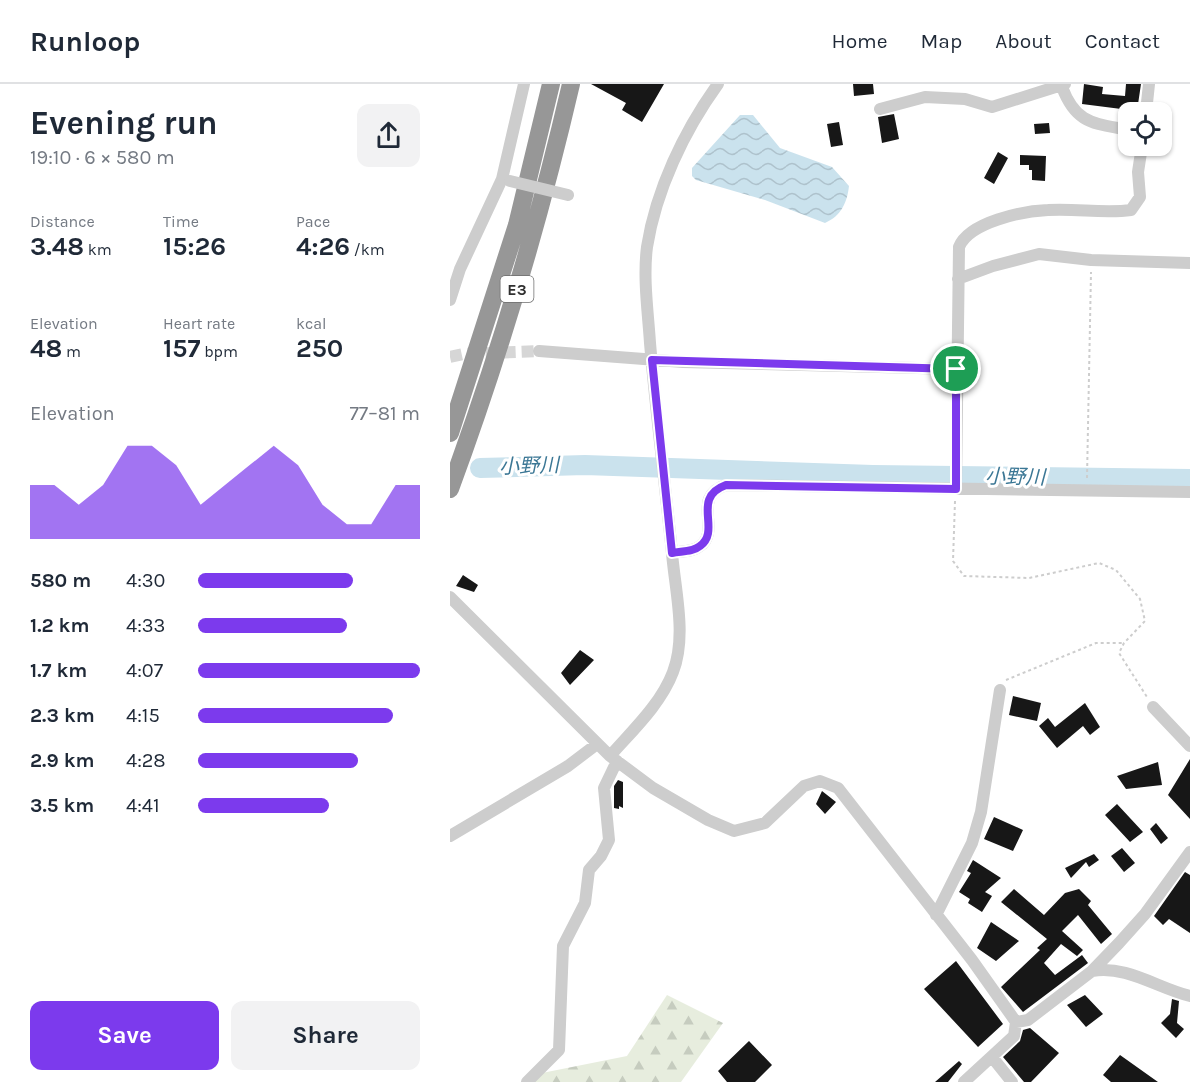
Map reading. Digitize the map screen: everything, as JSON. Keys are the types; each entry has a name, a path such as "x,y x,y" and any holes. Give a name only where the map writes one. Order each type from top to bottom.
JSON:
{"highway":[{"name":"E3","path":"450,433 517,225 551,84"},
{"name":"E3","path":"450,489 507,325 547,188 571,84"}],"street":[{"path":"451,292 472,241 506,180 524,84"},
{"path":"527,1082 559,1050 563,946 585,903 589,870 602,856 609,840 604,788 613,759 654,704 674,672 680,639 652,360 646,285 647,248 655,213 688,131 718,84"},
{"path":"1147,102 1149,84"},
{"path":"880,109 925,97 965,99 992,107 1064,85 1071,108 1084,120 1118,128"},
{"path":"956,486 958,279 959,247 963,238 979,226 1046,210 1131,210 1140,197 1138,172 1140,156"},
{"path":"506,180 568,195"},
{"path":"958,279 993,266 1040,254 1091,260 1190,263"},
{"path":"539,351 652,360 956,369"},
{"path":"672,553 692,550 704,543 707,534 710,495 716,488 726,485 956,486 1190,492"},
{"path":"450,597 613,759 653,788 708,820 734,831 765,824 804,786 820,781 832,783 867,822 1017,1022 1014,1036 964,1082"},
{"path":"936,915 972,843 981,812 1000,690"},
{"path":"1153,707 1190,746"},
{"path":"450,836 568,766 597,744"},
{"path":"1017,1022 1028,1020 1092,971 1145,914 1190,852"},
{"path":"1092,971 1110,968 1123,971 1164,990 1190,996"},
{"path":"992,1058 1012,1082"}],"path":[{"path":"1087,478 1091,260"},
{"path":"956,486 953,561 964,576 1029,578 1099,563 1116,570 1140,599 1145,621 1124,644 1119,654 1153,707"},
{"path":"1000,690 1007,679 1096,643 1124,644"}],"green space":[{"path":"667,995 723,1023 681,1082 534,1082 542,1073 627,1056"}],"water":[{"path":"740,115 753,115 780,148 832,167 849,186 845,203 835,217 825,223 765,200 696,180 692,176 692,168"}],"building":[{"path":"591,84 664,84 642,122 622,110 626,103"},
{"path":"853,84 873,84 874,94 854,96"},
{"path":"1084,84 1103,87 1102,94 1125,96 1126,84 1141,84 1138,102 1118,102 1118,109 1082,104"},
{"path":"894,114 899,139 882,143 878,117"},
{"path":"839,122 843,145 831,147 827,124"},
{"path":"1049,123 1050,133 1035,134 1034,124"},
{"path":"998,152 1008,158 994,184 984,178"},
{"path":"1020,155 1046,156 1045,181 1032,180 1032,170 1029,170 1029,165 1020,165"},
{"path":"463,575 478,585 474,592 456,586"},
{"path":"580,650 594,660 570,685 561,673"},
{"path":"1013,696 1041,703 1037,721 1009,715"},
{"path":"1085,703 1100,727 1090,735 1083,726 1057,748 1039,726 1048,718 1055,727"},
{"path":"1190,759 1190,819 1168,795"},
{"path":"1158,762 1162,785 1126,789 1117,776"},
{"path":"618,780 623,782 623,808 619,806 619,809 614,808 614,786"},
{"path":"822,791 836,802 825,814 816,804"},
{"path":"1117,804 1143,832 1130,842 1105,815"},
{"path":"994,817 1023,830 1013,851 984,839"},
{"path":"1156,823 1168,838 1161,844 1150,829"},
{"path":"1122,848 1135,863 1124,872 1111,856"},
{"path":"1094,854 1099,860 1089,867 1086,862 1071,878 1065,868"},
{"path":"973,860 1001,878 985,892 992,896 982,912 968,903 970,899 959,892 971,873 967,871"},
{"path":"1185,872 1190,875 1190,933 1169,919 1163,925 1154,916"},
{"path":"1014,889 1044,915 1065,893 1079,889 1091,901 1088,905 1112,934 1101,944 1078,915 1062,931 1083,950 1077,956 1061,944 1044,963 1055,975 1082,955 1088,963 1023,1012 1001,987 1040,950 1037,948 1047,939 1001,902"},
{"path":"991,922 1019,941 996,961 977,948"},
{"path":"956,961 1003,1024 978,1047 924,989"},
{"path":"1085,995 1103,1014 1086,1027 1067,1005"},
{"path":"1172,999 1179,1001 1177,1023 1184,1029 1176,1038 1161,1023 1170,1014"},
{"path":"1030,1028 1059,1053 1031,1082 1024,1082 1003,1057 1020,1041 1023,1030"},
{"path":"749,1041 772,1065 755,1082 727,1082 718,1071"},
{"path":"1120,1055 1158,1082 1111,1082 1103,1075"},
{"path":"959,1061 962,1064 948,1082 935,1082"}],"waterway":[{"name":"小野川","path":"480,468 585,465 873,475 1190,479"}],"tunnel":[{"path":"450,357 464,354 539,351"}],"route":[{"path":"652,360 956,369 956,489 726,485 716,488 710,495 707,534 704,543 699,548 672,553 652,360"}]}
